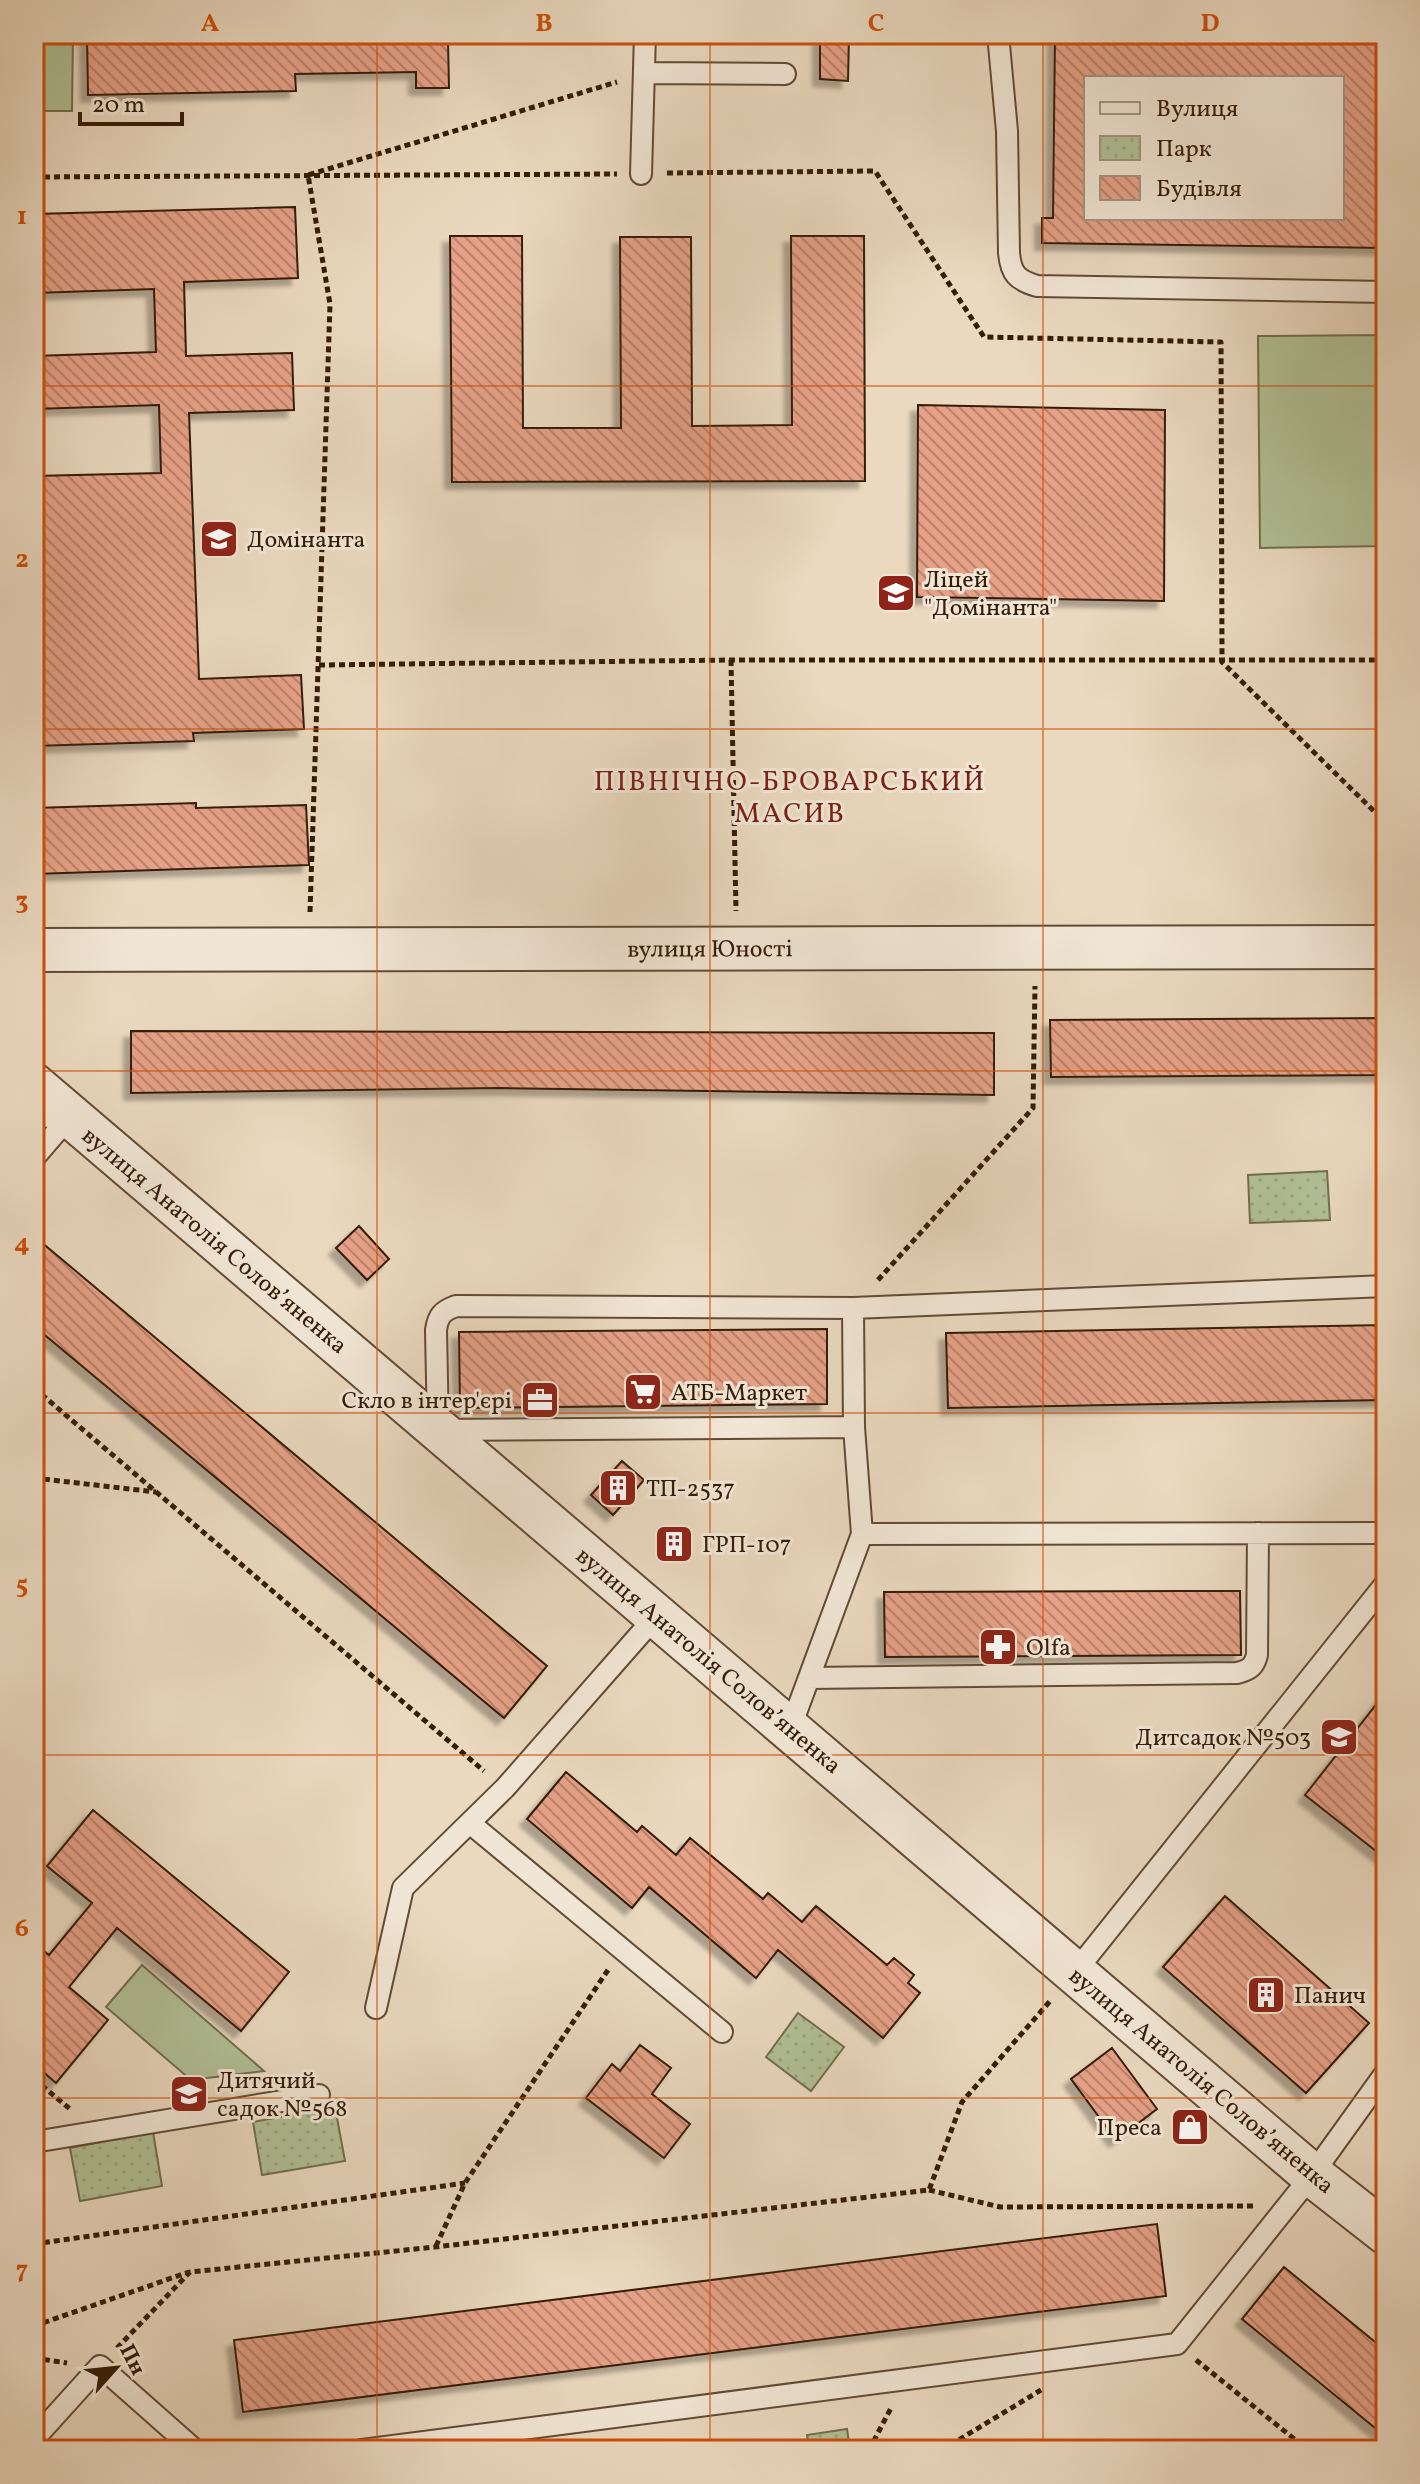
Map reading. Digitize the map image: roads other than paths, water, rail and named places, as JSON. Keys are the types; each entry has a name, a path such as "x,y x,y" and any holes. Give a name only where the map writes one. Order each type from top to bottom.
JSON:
{"street":[{"name":"вулиця Юності","path":"34,950 1386,947"},
{"name":"вулиця Анатолія Соловʼяненка","path":"34,1085 52,1117 438,1430 1075,1972 1300,2190 1386,2233"}],"lane":[{"path":"641,174 645,34"},
{"path":"998,34 1007,131 1009,253 1011,269 1019,281 1037,286 1386,292"},
{"path":"644,73 785,74"},
{"path":"34,1158 52,1117"},
{"path":"854,1427 438,1430 438,1318 444,1310 456,1306 853,1308 1386,1286"},
{"path":"790,1729 862,1534 854,1427 853,1308"},
{"path":"809,1678 1247,1671 1255,1664 1257,1655 1258,1533"},
{"path":"862,1534 1386,1533"},
{"path":"1075,1972 1386,1583"},
{"path":"376,2008 403,1888 505,1788 657,1615"},
{"path":"471,1824 722,2032"},
{"path":"362,2450 407,2447 1177,2344 1300,2190 1386,2072"},
{"path":"34,2142 319,2095"},
{"path":"34,2439 100,2366 195,2450"}],"place":[{"name":"Домінанта","path":"219,539"},
{"name":"Ліцей \"Домінанта\"","path":"896,593"},
{"name":"АТБ-Маркет","path":"643,1392"},
{"name":"Скло в інтер'єрі","path":"540,1400"},
{"name":"ТП-2537","path":"618,1488"},
{"name":"ГРП-107","path":"674,1544"},
{"name":"Olfa","path":"998,1647"},
{"name":"Дитсадок №503","path":"1339,1737"},
{"name":"Панич","path":"1266,1995"},
{"name":"Дитячий садок №568","path":"189,2094"},
{"name":"Преса","path":"1190,2127"}],"district":[{"name":"ПІВНІЧНО-БРОВАРСЬКИЙ МАСИВ","path":"790,796"}]}
